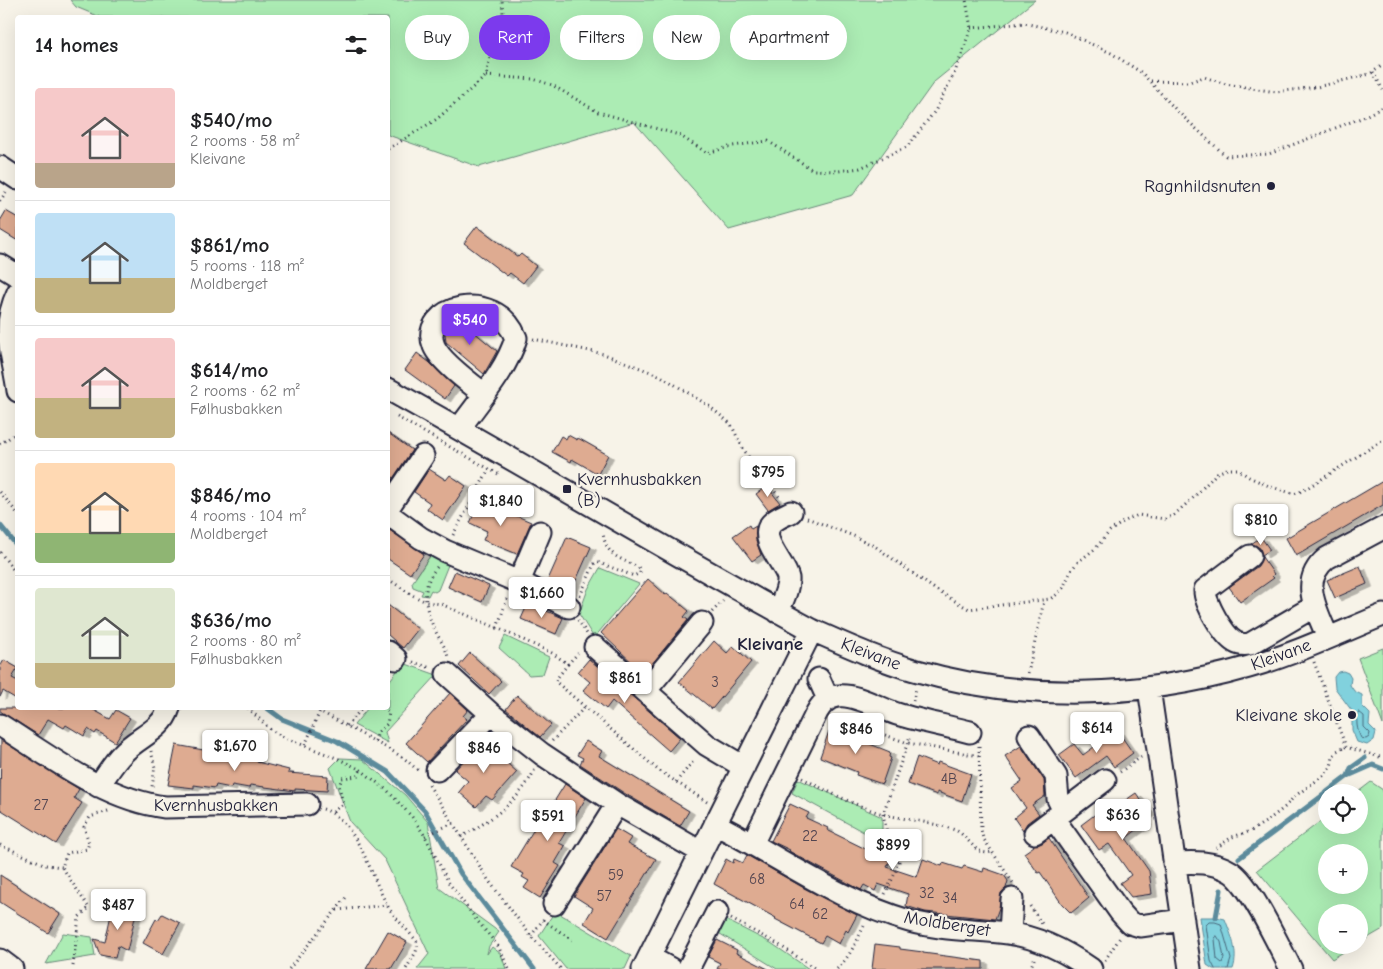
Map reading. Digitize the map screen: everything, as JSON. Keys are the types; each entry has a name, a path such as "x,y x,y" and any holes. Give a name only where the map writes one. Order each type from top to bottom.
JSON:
{"street":[{"path":"0,167 12,186"},
{"path":"0,265 15,274"},
{"path":"15,298 10,308 7,323 7,338 15,371"},
{"path":"459,429 505,365 516,338 502,317 483,308 471,306 456,309 438,319 432,340 437,352 468,382 484,394"},
{"name":"Kleivane","path":"390,390 778,612 855,649 915,670 988,686 1024,691 1096,692 1149,688 1183,683 1250,667 1383,615"},
{"path":"390,505 423,456"},
{"path":"778,612 787,589 787,576 769,541 768,530 773,522 791,512"},
{"path":"390,515 421,538 445,551 516,581 569,607"},
{"name":"Kleivane","path":"1328,638 1315,606 1311,584 1313,576 1320,564 1327,558 1383,528"},
{"path":"516,581 540,532"},
{"path":"1250,556 1205,590 1206,602 1227,636 1233,642 1244,645 1250,644 1315,606"},
{"path":"646,690 702,623"},
{"path":"672,969 646,963 701,852 714,815 744,767 812,630"},
{"path":"595,647 707,745 744,767"},
{"path":"443,669 491,714 542,754 617,804 701,852"},
{"path":"820,679 823,705"},
{"path":"1149,688 1190,969"},
{"path":"752,844 823,705 838,696 848,696 914,710 974,735"},
{"path":"98,786 122,753 158,726 168,710"},
{"path":"429,776 491,714"},
{"name":"Kvernhusbakken","path":"0,725 98,786 145,805 165,807 307,804"},
{"path":"1029,736 1056,776 1059,815 1120,912 1130,923 1140,926 1183,920"},
{"path":"1035,833 1105,780"},
{"path":"548,912 617,804"},
{"name":"Moldberget","path":"714,815 752,844 820,884 873,909 911,922 1010,933 1061,950 1095,968"},
{"path":"1174,863 1206,863 1231,872 1240,879 1254,900 1291,969"},
{"path":"1010,933 1019,897"},
{"path":"688,969 717,912"},
{"path":"0,960 12,969"}],"path":[{"path":"390,148 437,119 486,76 490,57 498,35 504,26 502,0"},
{"path":"486,76 533,79 552,84 598,112 679,135 706,153 733,146 768,141 813,170 839,171 860,168 906,147 935,111 955,72 971,28 966,0"},
{"path":"971,28 1024,23 1066,32 1111,53 1142,73 1177,112 1226,156 1269,154 1361,118 1383,107"},
{"path":"1150,81 1189,82 1204,77 1226,84 1276,92 1317,87 1373,72 1383,65"},
{"path":"1373,72 1383,90"},
{"path":"0,201 12,186"},
{"path":"516,338 541,339 604,354 661,376 709,406 731,424 754,466 791,512 856,537 876,547 901,563 936,590 970,609 1012,602 1044,601 1056,595 1063,588 1072,569 1096,548 1110,531 1138,515 1165,519 1174,515 1222,470 1237,469 1248,477 1294,494 1317,482 1383,440"},
{"path":"0,444 15,434"},
{"path":"398,657 443,669 448,655 429,618 425,593 430,575 444,559 445,551 489,469"},
{"path":"0,492 15,510"},
{"path":"0,552 15,572"},
{"path":"497,628 516,581"},
{"path":"1024,691 1044,601"},
{"path":"1314,662 1346,747"},
{"path":"568,664 555,681 658,770 676,782 714,815"},
{"path":"837,969 853,949 873,909 889,887 899,862 896,849 886,828 884,814 908,743 916,689"},
{"path":"823,705 908,743 980,756"},
{"path":"461,837 495,817 512,801 527,785 542,754 552,741 585,707"},
{"path":"250,710 272,730 285,738 361,770 388,790 412,818 424,836 449,883 498,946 509,969"},
{"path":"347,726 360,710"},
{"path":"375,741 378,732 387,724 389,712 386,710"},
{"path":"305,745 320,711 375,741 429,776 453,823 489,881 561,969"},
{"path":"974,735 980,756 980,824 983,838 1019,897 1044,927"},
{"path":"676,782 707,745"},
{"path":"1206,863 1206,855 1232,837 1260,826 1285,807 1295,796 1323,776 1331,766 1337,751 1346,747 1383,758"},
{"path":"1105,780 1110,779 1145,754"},
{"path":"151,791 155,767 153,755"},
{"path":"333,812 344,804 339,786 342,778 357,776 361,770"},
{"path":"788,771 853,804 884,814 953,830 966,837 983,854 992,852"},
{"path":"62,867 67,853 87,849 89,843 84,827 90,817 110,811 124,798"},
{"path":"307,804 333,812 348,829 366,856 387,905 418,943 416,952 406,969"},
{"path":"424,836 453,823"},
{"path":"0,845 46,865 62,867 89,908 79,917 73,966"},
{"path":"289,969 348,895"},
{"path":"336,910 387,905"},
{"path":"548,912 572,940"},
{"path":"717,912 776,943 816,969"},
{"path":"1095,968 1130,923"}],"green space":[{"path":"70,0 1035,0 934,82 853,195 729,230 634,122 479,167 390,136 390,15 95,15 76,7"},
{"path":"430,556 439,561 440,558 448,565 438,590 435,592 431,590 428,596 421,595 423,591 413,587 412,583"},
{"path":"600,568 639,584 594,638 579,614 588,589"},
{"path":"505,636 549,657 543,674 529,675 499,648"},
{"name":"Kleivane skole","path":"1383,648 1383,725 1358,658"},
{"path":"403,663 437,675 385,732 388,743 354,725 366,710 390,710 390,680"},
{"path":"340,758 362,759 405,795 428,822 439,888 499,932 489,946 487,954 492,947 501,954 506,969 417,969 429,954 385,860 350,822 330,768"},
{"path":"798,779 882,817 882,842 792,793"},
{"path":"1371,782 1383,790 1383,929 1368,938 1368,904 1318,904 1318,942 1257,870 1318,823 1318,834 1368,834 1368,784"},
{"path":"555,911 631,956 625,969 566,969 539,936"},
{"path":"722,918 771,943 809,969 777,969 717,932"},
{"path":"63,933 92,937 95,956 46,964"},
{"path":"1328,954 1340,954 1332,959"}],"water":[{"path":"1338,672 1348,673 1351,678 1350,685 1354,691 1362,695 1362,706 1370,714 1369,725 1376,732 1374,740 1367,745 1357,742 1352,730 1352,711 1335,688 1334,677"},
{"path":"1200,917 1225,919 1235,950 1233,969 1213,969 1207,965"}],"building":[{"path":"6,211 15,216 15,239 0,230 0,221"},
{"path":"477,226 518,257 521,254 536,266 523,283 510,273 507,276 464,243"},
{"path":"461,321 497,351 484,374 446,342 445,334 447,329"},
{"path":"417,353 454,386 445,399 405,370"},
{"path":"390,434 412,450 390,483"},
{"path":"568,435 577,440 578,438 608,455 598,474 572,459 571,462 552,452 561,436 566,439"},
{"path":"429,469 446,480 450,475 466,486 443,520 427,509 430,503 414,492"},
{"path":"1383,481 1383,505 1296,556 1286,538"},
{"path":"767,486 780,503 768,510 756,494"},
{"path":"480,500 531,522 517,554 483,540 487,531 470,523"},
{"path":"749,525 751,529 756,526 756,540 761,555 752,561 733,536"},
{"path":"390,530 424,554 410,574 390,560"},
{"path":"567,537 591,547 570,594 547,582"},
{"path":"1261,537 1270,550 1262,555 1260,548 1251,544"},
{"path":"1262,557 1274,574 1272,576 1274,578 1240,602 1229,587 1258,566"},
{"path":"1360,566 1367,584 1335,598 1327,580"},
{"path":"455,571 489,586 482,602 448,587"},
{"path":"648,579 666,595 667,593 689,611 684,617 688,620 647,670 642,666 639,669 601,633"},
{"path":"528,603 563,618 556,634 521,619"},
{"path":"390,607 418,629 403,648 390,637"},
{"path":"714,641 727,653 733,646 751,662 712,709 679,682"},
{"path":"470,653 501,681 489,694 459,666"},
{"path":"589,659 680,738 669,751 612,701 606,709 583,690 590,682 578,672"},
{"path":"4,660 15,666 15,673 12,678 15,680 15,698 3,691 0,697 0,667"},
{"path":"450,693 468,710 463,716 467,719 427,762 406,743"},
{"path":"517,695 551,725 540,737 506,709"},
{"path":"0,708 15,708 15,710 94,710 110,719 116,710 130,718 115,742 97,731 95,734 88,729 84,736 66,725 64,728 48,719 38,735 0,711"},
{"path":"836,727 867,738 865,742 890,752 889,757 891,758 882,784 856,775 857,772 820,757 829,731 834,733"},
{"path":"1117,730 1133,753 1114,767 1106,756 1076,778 1059,755 1074,744 1083,755"},
{"path":"1,740 79,789 74,798 82,803 56,844 0,809"},
{"path":"482,741 517,772 492,800 486,796 476,807 459,792 468,781 455,770"},
{"path":"586,741 602,751 599,756 689,811 680,826 580,764 583,758 577,755"},
{"path":"176,745 257,758 257,762 289,770 288,773 328,776 327,791 295,789 295,791 250,785 249,788 232,785 231,788 216,785 215,788 194,785 194,788 168,785"},
{"path":"1021,746 1044,780 1045,796 1032,805 1039,814 1027,823 1023,831 1014,818 1026,808 1012,788 1022,781 1005,756"},
{"path":"917,757 937,765 938,762 971,774 962,801 937,792 937,795 908,784"},
{"path":"565,784 586,798 559,843 565,846 555,863 560,866 540,898 524,888 529,881 522,877 524,874 511,867 537,824 539,826"},
{"path":"1136,793 1150,813 1143,818 1146,823 1126,838 1149,871 1152,894 1131,897 1120,883 1131,875 1109,844 1099,850 1081,825 1097,813 1100,818"},
{"path":"790,804 809,813 806,818 828,828 827,830 890,861 887,867 917,877 923,859 942,866 943,863 962,869 964,866 983,872 984,868 1004,875 1008,881 1006,888 1001,893 995,919 925,912 906,906 908,894 878,884 875,891 864,885 861,890 771,841"},
{"path":"616,829 631,838 627,844 656,859 608,938 584,923 593,908 574,896"},
{"path":"1049,838 1089,898 1071,913 1062,904 1024,853 1033,845 1042,843"},
{"path":"747,855 804,888 857,915 839,944 825,936 821,943 714,884 726,859 733,863 734,859 743,863"},
{"path":"0,875 60,914 48,933 0,902"},
{"path":"117,904 137,909 127,951 118,946 115,958 100,955 94,939 105,942 112,910 115,911"},
{"path":"162,914 180,923 163,954 143,943 156,919 158,920"},
{"path":"388,931 407,942 391,969 366,969"},
{"path":"717,940 737,950 736,953 768,969 717,969 720,963 708,957"},
{"path":"875,944 983,961 983,969 872,969"}],"waterway":[{"path":"0,525 15,543"},
{"path":"270,710 282,719 337,741 388,772 425,811 461,874 534,969"},
{"path":"1348,776 1351,768 1365,758"},
{"path":"1338,784 1348,776 1373,765 1383,769"},
{"path":"1239,858 1318,799"},
{"path":"1216,917 1221,890"}],"place":[{"name":"Ragnhildsnuten","path":"1271,186"},
{"name":"Kvernhusbakken (B)","path":"567,489"},
{"name":"Kleivane skole","path":"1352,715"}],"district":[{"name":"Kleivane","path":"770,644"}]}
